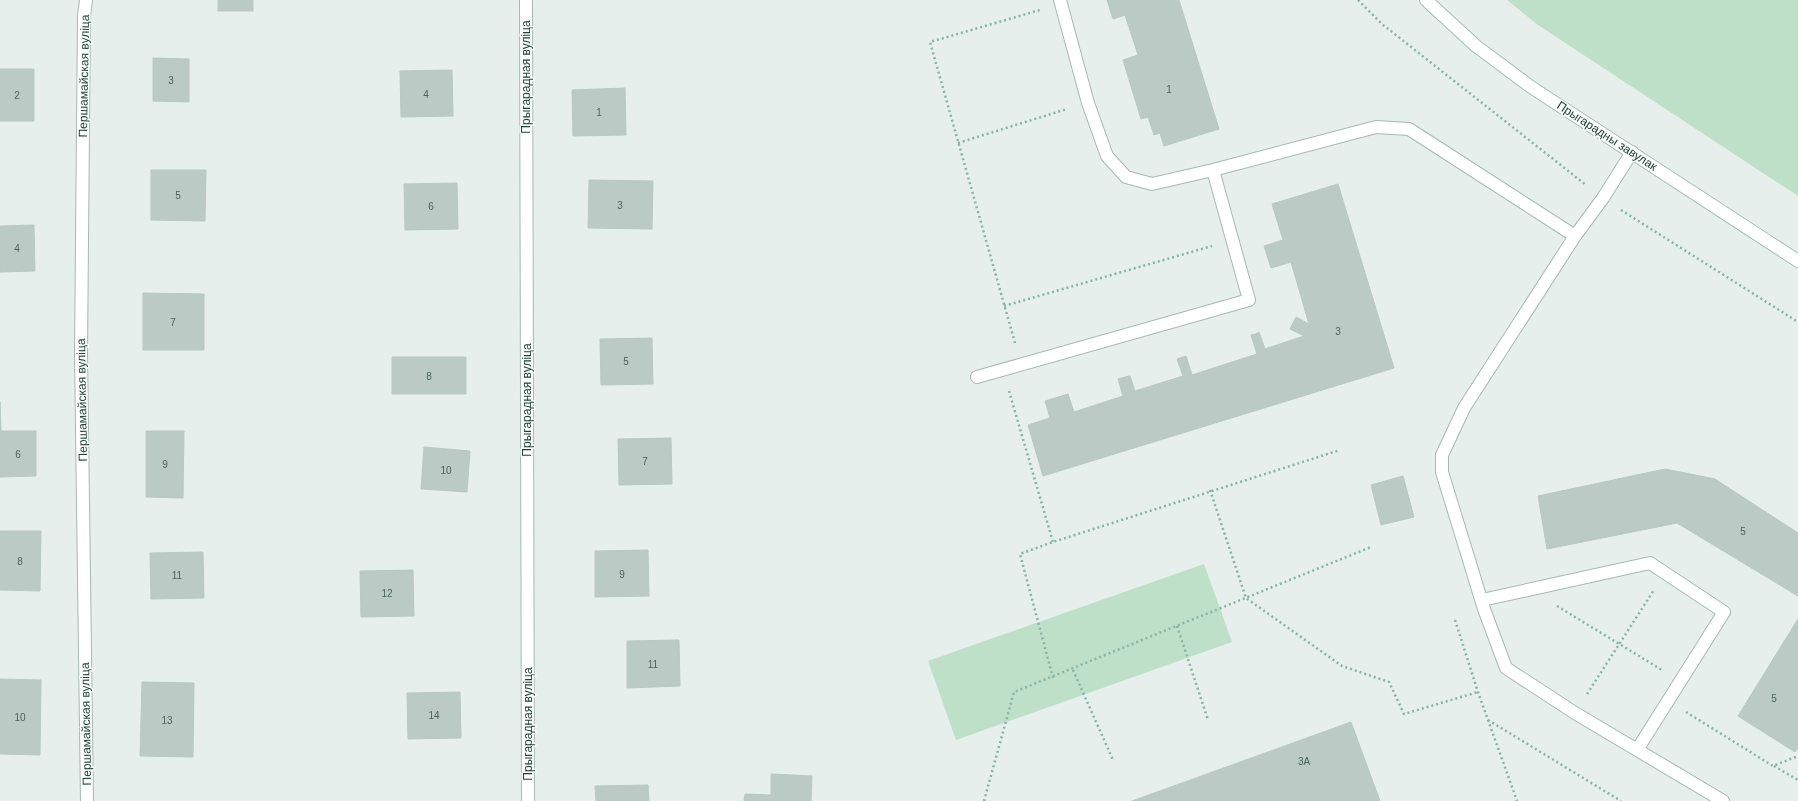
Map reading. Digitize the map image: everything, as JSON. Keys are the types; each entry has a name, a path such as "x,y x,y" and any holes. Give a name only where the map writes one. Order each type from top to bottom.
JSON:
{"street":[{"name":"Першамайская вуліца","path":"86,0 84,16 81,354 87,801"},
{"name":"Прыгарадная вуліца","path":"526,0 528,801"},
{"name":"Прыгарадны завулак","path":"1426,0 1476,46 1531,87 1798,261"},
{"path":"1060,2 1088,103 1107,156 1126,177 1152,184 1213,170 1376,128 1409,129 1575,236"},
{"path":"1632,152 1603,198 1575,236 1464,408 1442,455 1442,472 1482,600 1506,668 1575,713 1723,801"},
{"path":"977,377 1249,300 1213,170"},
{"path":"1482,600 1650,563 1724,612 1637,750"}],"path":[{"path":"1358,0 1382,24 1603,198 1798,322"},
{"path":"1021,365 930,42 1060,2"},
{"path":"958,143 1088,103"},
{"path":"1004,306 1232,240"},
{"path":"1003,370 1053,542"},
{"path":"1054,678 1020,554 1210,490 1340,450"},
{"path":"1210,490 1246,598 1342,666 1389,682 1404,714 1478,692"},
{"path":"984,801 1014,692 1054,678 1370,547"},
{"path":"1575,713 1665,572"},
{"path":"1529,590 1680,680"},
{"path":"1455,620 1478,692 1517,801"},
{"path":"1177,626 1208,720"},
{"path":"1073,670 1113,760"},
{"path":"1668,701 1798,780"},
{"path":"1488,719 1621,801"},
{"path":"1773,766 1798,756"}],"green space":[{"path":"1507,0 1798,0 1798,196 1538,25"},
{"path":"1204,564 1232,642 956,740 928,661"}],"building":[{"path":"218,0 253,0 253,11 218,11"},
{"path":"1107,0 1179,0 1219,129 1164,146 1160,133 1154,135 1148,117 1141,119 1123,60 1138,55 1125,15 1113,19"},
{"path":"153,58 189,59 189,102 153,101"},
{"path":"0,69 34,69 34,121 0,121"},
{"path":"452,70 453,116 401,117 400,71"},
{"path":"625,88 626,135 573,136 572,90"},
{"path":"151,170 206,170 205,221 151,220"},
{"path":"589,180 653,181 652,229 588,228"},
{"path":"457,183 458,229 405,230 404,184"},
{"path":"1338,184 1394,368 1043,476 1028,425 1050,418 1045,401 1068,394 1074,412 1123,396 1118,379 1130,376 1135,391 1183,376 1177,359 1186,356 1192,375 1257,354 1251,335 1259,332 1265,349 1304,336 1290,329 1296,317 1309,324 1291,262 1271,268 1264,246 1283,240 1272,204"},
{"path":"34,225 35,271 0,272 0,226"},
{"path":"143,293 204,294 204,350 143,350"},
{"path":"652,338 653,384 601,385 600,339"},
{"path":"392,357 466,357 466,394 392,394"},
{"path":"0,402 1,431 36,431 36,476 0,477"},
{"path":"146,431 184,431 183,498 146,497"},
{"path":"671,438 672,484 619,485 618,439"},
{"path":"424,447 470,451 467,492 421,489"},
{"path":"1665,469 1715,479 1798,533 1798,596 1677,523 1547,549 1538,496"},
{"path":"1403,476 1414,517 1381,525 1371,485"},
{"path":"0,531 41,531 40,591 0,590"},
{"path":"648,550 649,596 595,597 595,551"},
{"path":"203,552 204,598 151,599 150,553"},
{"path":"413,570 414,616 361,617 360,571"},
{"path":"1798,619 1798,748 1795,752 1738,716"},
{"path":"679,640 680,686 627,688 627,641"},
{"path":"0,679 41,680 40,755 0,754"},
{"path":"142,682 194,683 193,757 140,756"},
{"path":"460,692 461,738 408,739 407,693"},
{"path":"1351,722 1380,801 1132,801"},
{"path":"771,774 812,776 811,801 744,801 745,794 771,795"},
{"path":"648,785 649,801 596,801 595,786"}]}
